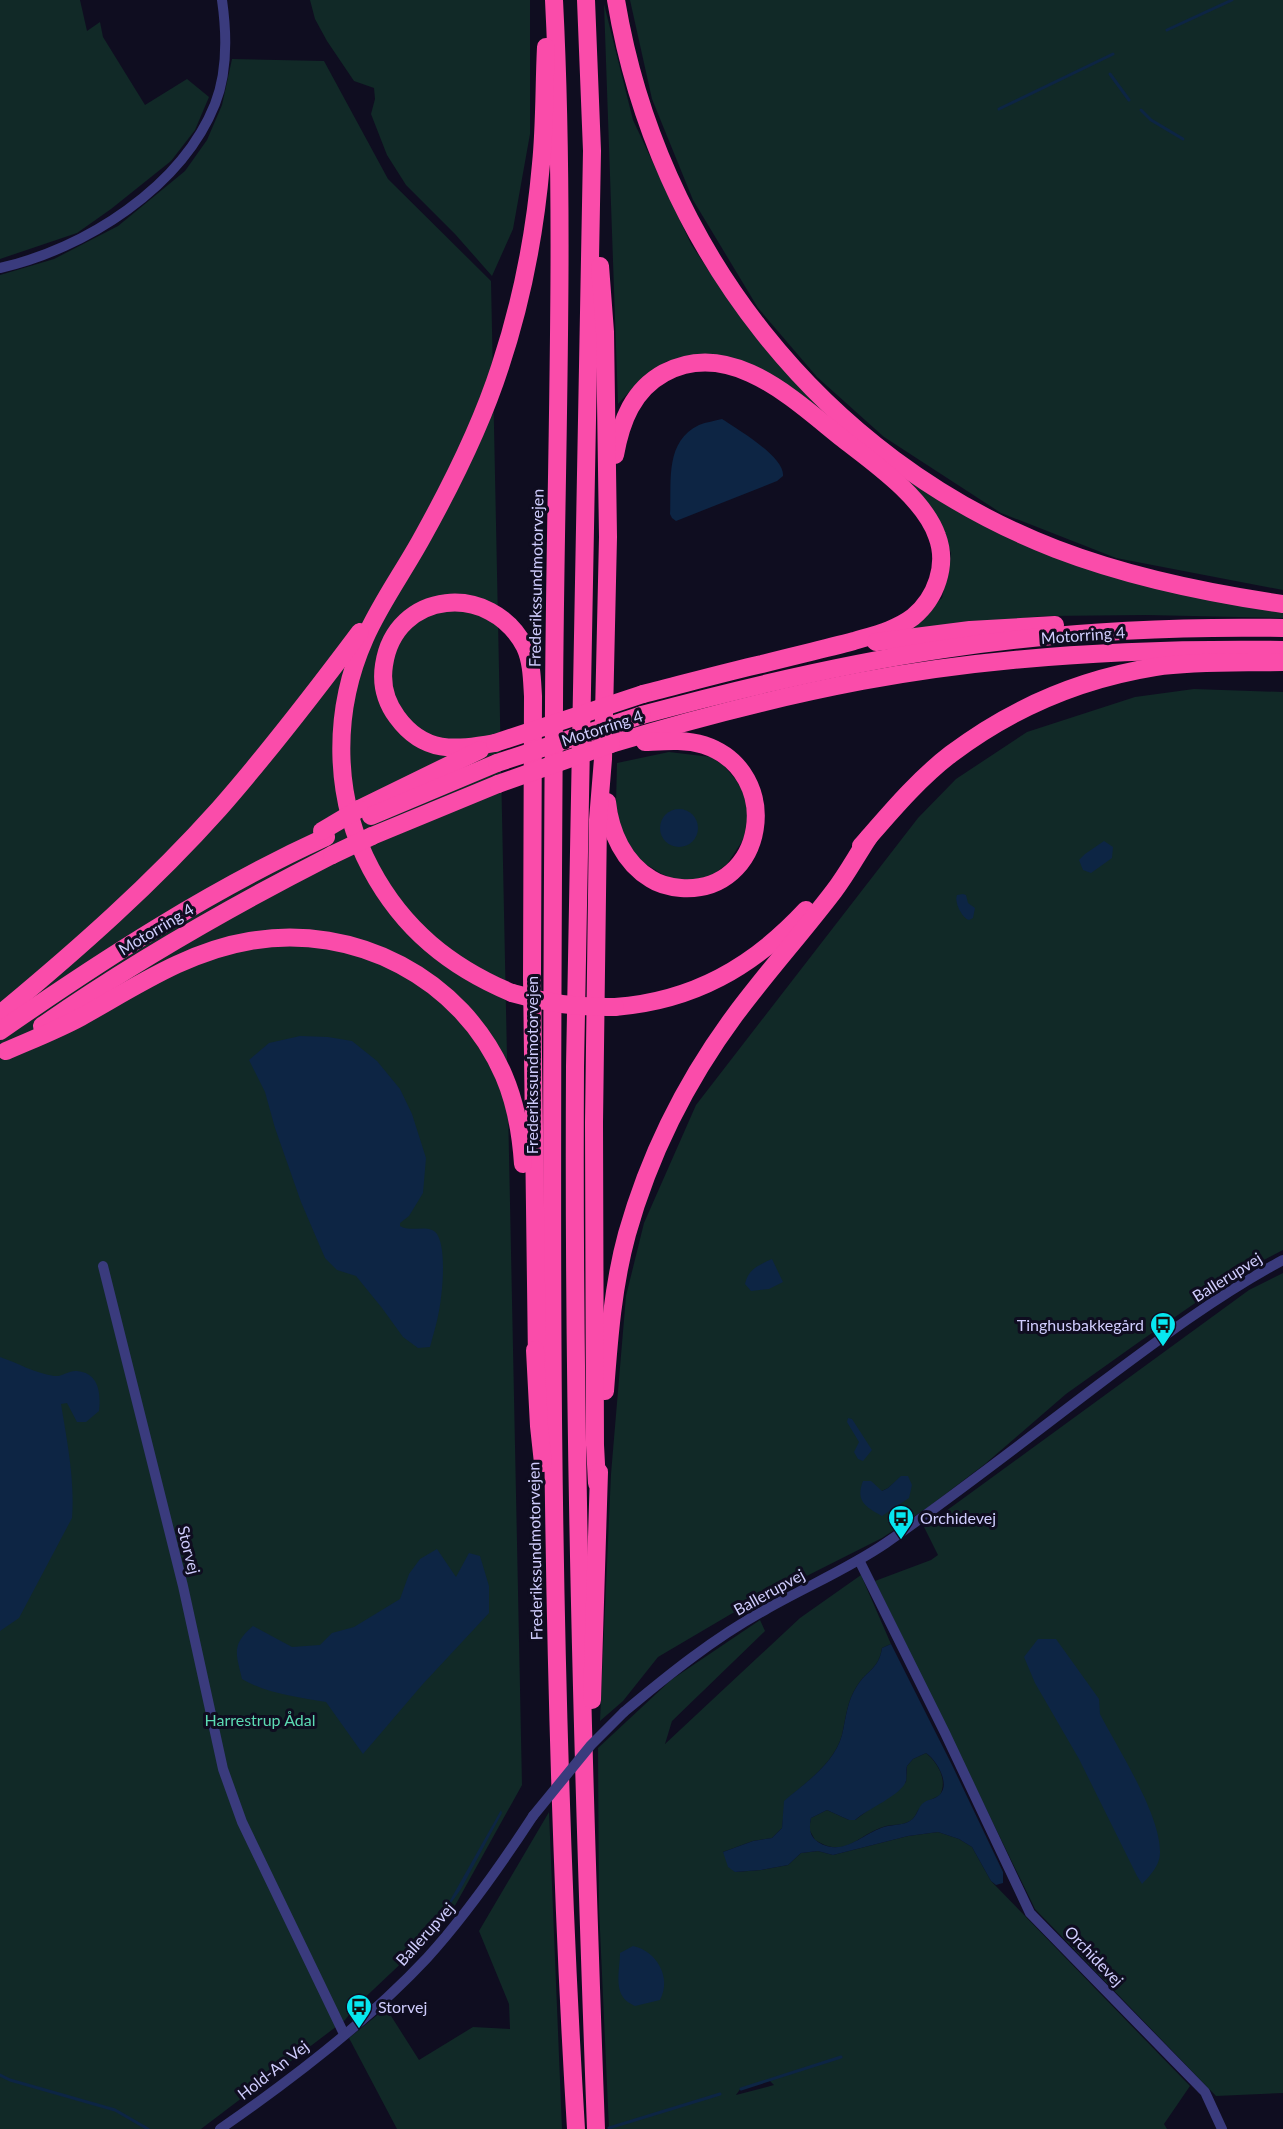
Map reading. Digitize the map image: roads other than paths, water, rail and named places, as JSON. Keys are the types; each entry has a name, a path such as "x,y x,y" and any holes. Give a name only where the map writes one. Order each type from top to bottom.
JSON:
{"highway":[{"path":"547,0 542,160 527,266 516,313 500,368 469,447 426,530 385,599 355,662 343,716 342,774 354,834 379,884 416,932 462,969 512,993 539,1001 565,1005 615,1007 637,1006 667,999 702,987 738,968 768,946 794,922 909,793 949,756 982,732 1018,711 1058,692 1103,678 1157,667 1283,662"},
{"name":"Frederikssundmotorvejen","path":"554,0 558,85 561,279 554,628 550,1066 555,1555 566,1917 576,2129"},
{"path":"586,0 592,151 605,332 608,537 607,751 608,817 616,838 629,860 643,874 657,883 693,889 709,885 726,876 739,864 749,849 755,832 756,801 740,769 729,758 704,745 641,739 607,751"},
{"path":"616,0 628,59 648,129 692,226 748,315 821,398 907,469 950,497 1036,541 1109,568 1177,585 1283,604"},
{"path":"592,151 575,1067 576,1456 584,1818 596,2129"},
{"path":"360,814 495,743 643,694 818,651 887,631 914,616 928,602 936,585 941,560 939,543 928,517 896,483 804,409 760,378 726,364 695,363 668,371 643,389 629,408 617,441 608,537"},
{"path":"0,1014 130,900 217,811 275,744 385,599"},
{"path":"495,743 450,749 435,745 418,738 404,726 392,710 385,693 383,674 386,654 394,636 405,622 422,610 440,604 463,602 483,607 499,616 514,630 526,649 531,670 534,696 532,978 537,1360 539,1426 555,1555"},
{"path":"818,651 999,627 1063,624 1129,630"},
{"name":"Motorring 4","path":"0,1030 151,930 301,849 360,814 497,763 642,715 749,687 944,649 1129,630 1211,627 1283,628"},
{"name":"Motorring 4","path":"641,739 775,700 862,681 944,668 1110,652 1211,649 1283,650"},
{"path":"597,1483 594,1123 598,820 607,751"},
{"name":"Motorring 4","path":"3,1053 162,947 256,893 332,855 498,784 607,751"},
{"path":"584,1818 591,1760 597,1483 609,1334 627,1234 658,1148 697,1073 735,1016 836,889 869,837"},
{"path":"3,1053 79,1018 177,964 212,951 250,941 282,938 320,939 352,944 385,957 417,974 447,997 469,1020 490,1050 504,1076 514,1105 521,1143 530,1312 537,1360"}],"street":[{"path":"0,268 50,252 116,219 177,167 202,129 215,103 225,62 225,21 222,0"},
{"name":"Ballerupvej","path":"344,2034 392,1992 440,1943 500,1865 533,1816 591,1745 624,1712 669,1674 719,1638 763,1611 859,1560 916,1522 1139,1354 1254,1276 1283,1260"},
{"name":"Storvej","path":"103,1266 183,1586 223,1769 242,1822 344,2034"},
{"name":"Orchidevej","path":"859,1560 945,1733 1030,1913 1205,2092 1222,2129"},
{"name":"Hold-An Vej","path":"220,2129 344,2034"}],"water":[{"path":"722,419 769,452 782,469 783,476 777,481 676,521 670,514 671,476 675,452 688,432 699,425"},
{"path":"679,809 692,815 698,828 692,841 679,847 666,841 660,828 666,815"},
{"path":"1104,841 1113,847 1112,858 1091,873 1083,870 1079,860"},
{"path":"957,895 966,895 968,903 975,908 973,918 969,920 961,913 956,898"},
{"path":"300,1036 352,1041 377,1061 400,1089 412,1114 426,1158 423,1193 400,1226 408,1229 432,1230 441,1243 442,1293 430,1347 418,1348 403,1337 356,1276 337,1270 325,1258 301,1202 265,1092 249,1060 269,1043"},
{"path":"772,1259 783,1282 769,1289 751,1291 745,1284 751,1271"},
{"path":"0,1357 47,1375 60,1376 74,1371 84,1373 90,1376 97,1385 100,1404 99,1411 86,1422 77,1422 67,1403 61,1404 71,1475 72,1518 19,1618 0,1631"},
{"path":"848,1418 852,1419 872,1450 863,1461 858,1459 854,1452 859,1442 847,1422"},
{"path":"901,1476 908,1476 912,1485 909,1498 882,1516 864,1503 860,1494 863,1481 871,1481 882,1491"},
{"path":"437,1549 456,1577 469,1553 480,1556 489,1586 489,1613 422,1685 363,1754 326,1702 272,1692 242,1679 237,1656 238,1644 253,1626 292,1647 320,1645 332,1633 354,1627 400,1599 409,1574 420,1559"},
{"path":"1038,1639 1056,1639 1099,1699 1100,1714 1127,1763 1154,1820 1160,1857 1151,1874 1142,1884 1079,1759 1035,1683 1024,1657"},
{"path":"891,1644 1003,1872 1003,1883 996,1885 991,1881 972,1847 959,1839 938,1832 908,1836 833,1855 818,1851 801,1853 788,1865 735,1872 728,1867 723,1852 753,1841 772,1838 782,1828 784,1801 818,1772 833,1755 842,1735 851,1698 861,1681 878,1661 882,1648","holes":["926,1753 941,1773 944,1786 942,1792 936,1797 922,1804 911,1821 881,1828 843,1846 827,1846 813,1837 810,1828 811,1818 827,1810 849,1820 855,1820 891,1797 903,1786 906,1781 907,1766 913,1759"]},
{"path":"501,1810 502,1813 461,1889 439,1920"},
{"path":"633,1946 649,1953 660,1967 664,1983 660,2000 635,2006 625,2000 621,1992 620,1953"}],"waterway":[{"path":"1167,30 1232,0"},
{"path":"999,109 1113,54"},
{"path":"1110,74 1129,100"},
{"path":"1141,110 1151,120 1183,139"},
{"path":"741,2089 841,2057"},
{"path":"0,2075 10,2080 115,2110 148,2129"},
{"path":"609,2128 720,2094"}],"place":[{"name":"Tinghusbakkegård","path":"1163,1348"},
{"name":"Orchidevej","path":"901,1541"},
{"name":"Storvej","path":"359,2030"}],"park label":[{"name":"Harrestrup Ådal","path":"260,1720"}]}
